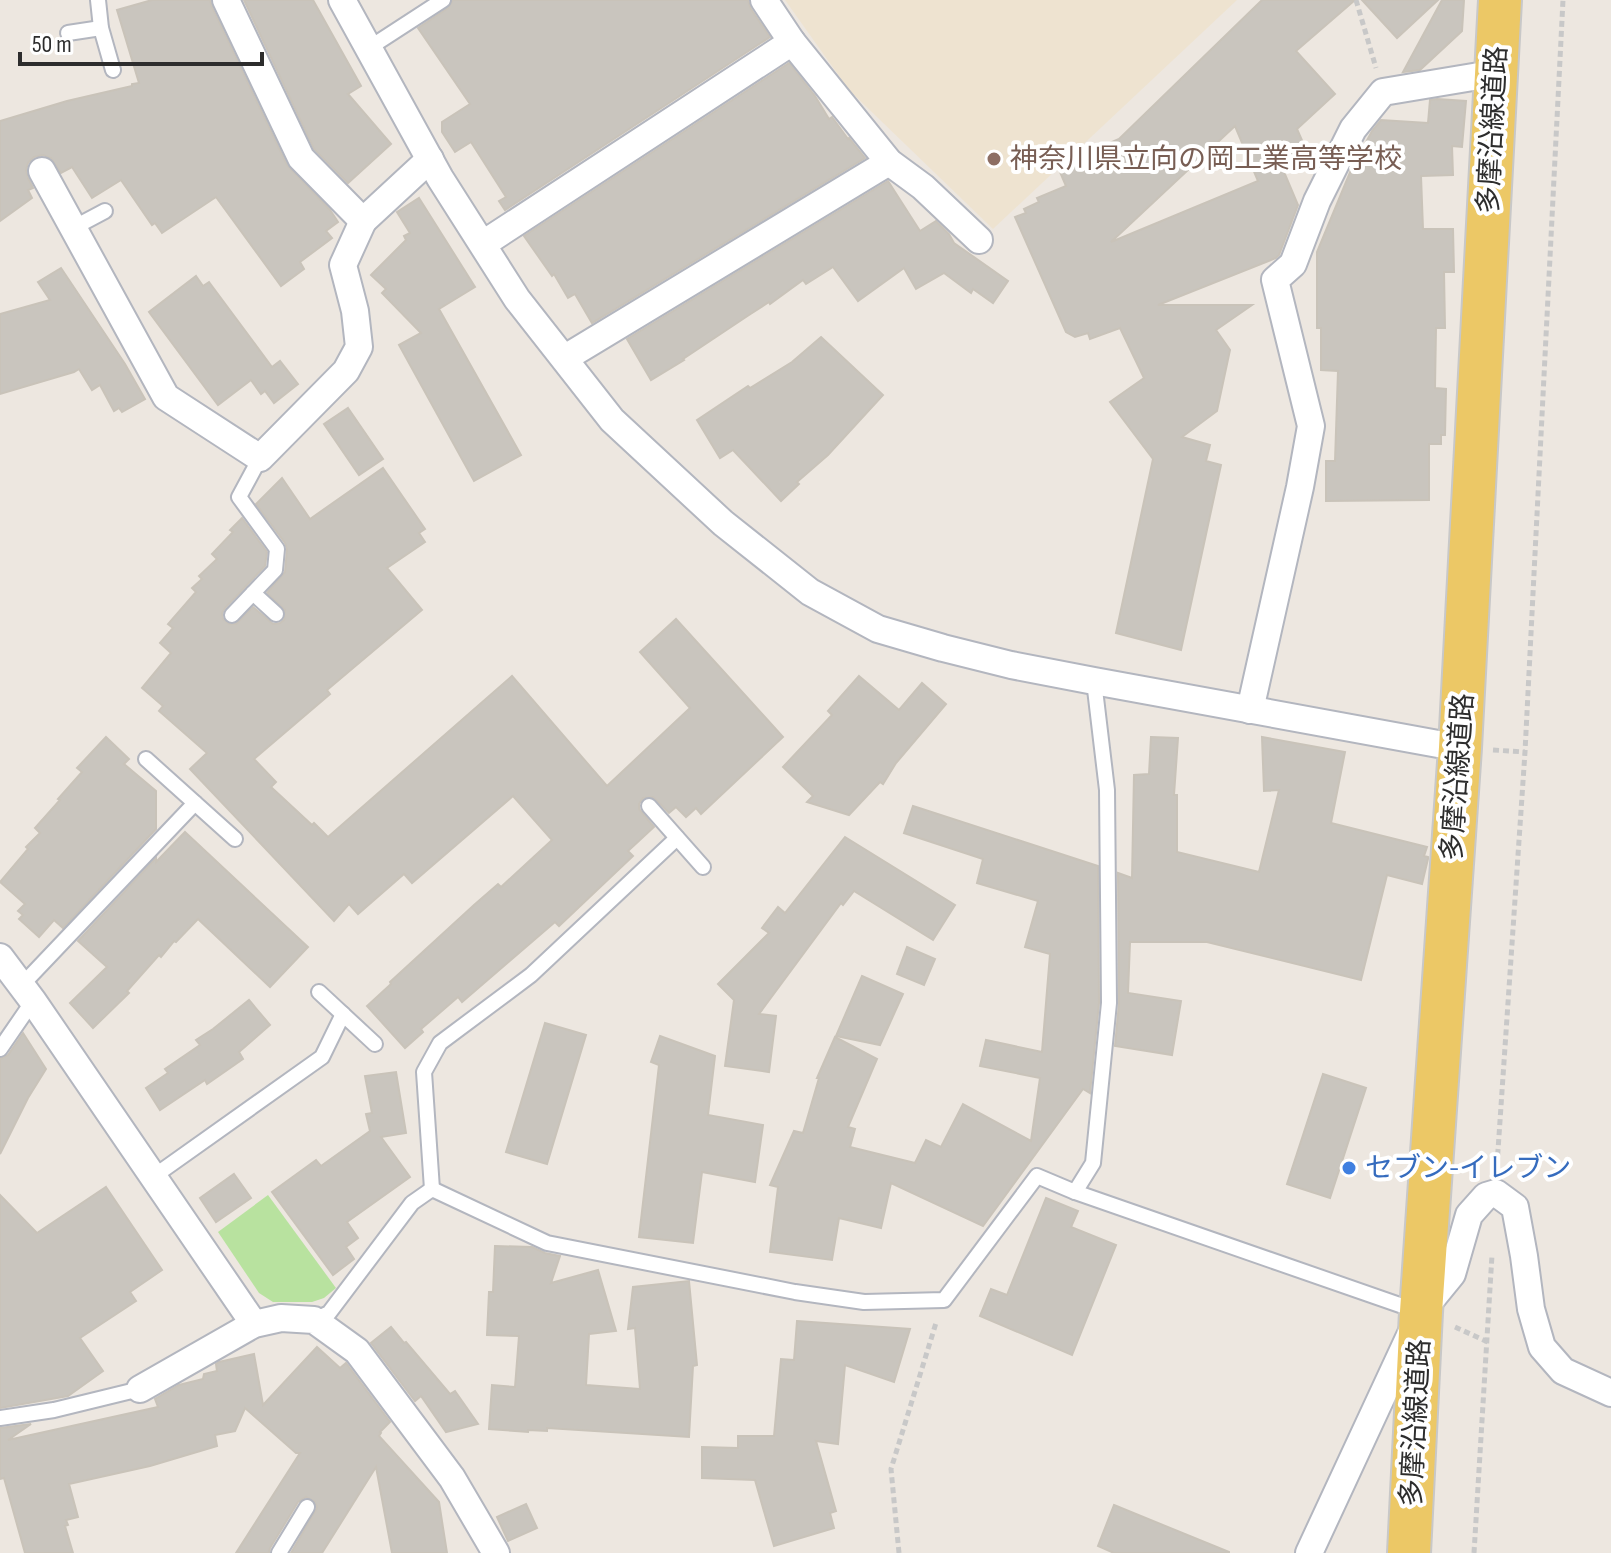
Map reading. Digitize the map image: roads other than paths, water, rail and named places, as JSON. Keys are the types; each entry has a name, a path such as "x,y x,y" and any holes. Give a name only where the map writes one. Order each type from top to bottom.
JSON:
{"main road":[{"name":"多摩沿線道路","path":"1409,1553 1421,1312 1460,748 1500,0"}],"street":[{"path":"226,0 301,158 363,221"},
{"path":"342,0 430,159 517,299 612,420 723,523 810,592 878,629 1011,665 1460,748"},
{"path":"764,0 792,42 889,162 923,187 979,240"},
{"path":"483,244 792,42"},
{"path":"1250,710 1311,426 1275,280 1293,264 1317,201 1353,129 1383,92 1497,73"},
{"path":"42,171 166,397 260,458 346,371 359,347 355,311 343,265 363,221 430,159"},
{"path":"565,358 889,162"},
{"path":"0,957 254,1324"},
{"path":"1309,1553 1421,1312 1452,1274 1469,1215 1486,1196 1496,1193 1515,1207 1531,1309 1542,1347 1563,1371 1611,1393"},
{"path":"140,1389 254,1324 281,1318 314,1320 357,1351 452,1478 496,1553"}],"lane":[{"path":"98,0 101,28 113,70"},
{"path":"369,48 443,0"},
{"path":"68,33 101,28"},
{"path":"73,228 105,211"},
{"path":"232,615 275,570 277,549 239,497 260,458"},
{"path":"253,593 276,614"},
{"path":"1075,1192 1093,1163 1109,1003 1107,790 1094,681"},
{"path":"146,759 235,839"},
{"path":"0,1049 27,994 195,803"},
{"path":"649,806 703,867"},
{"path":"432,1189 424,1072 440,1043 531,975 677,838"},
{"path":"319,992 375,1044"},
{"path":"153,1177 322,1057 343,1014"},
{"path":"432,1189 547,1243 795,1292 864,1302 944,1300 1037,1176 1421,1312"},
{"path":"314,1320 329,1313 412,1203 432,1189"},
{"path":"0,1418 54,1410 140,1389"},
{"path":"279,1553 307,1507"}],"place":[{"name":"神奈川県立向の岡工業高等学校","path":"994,159"},
{"name":"セブン-イレブン","path":"1349,1168"}]}
